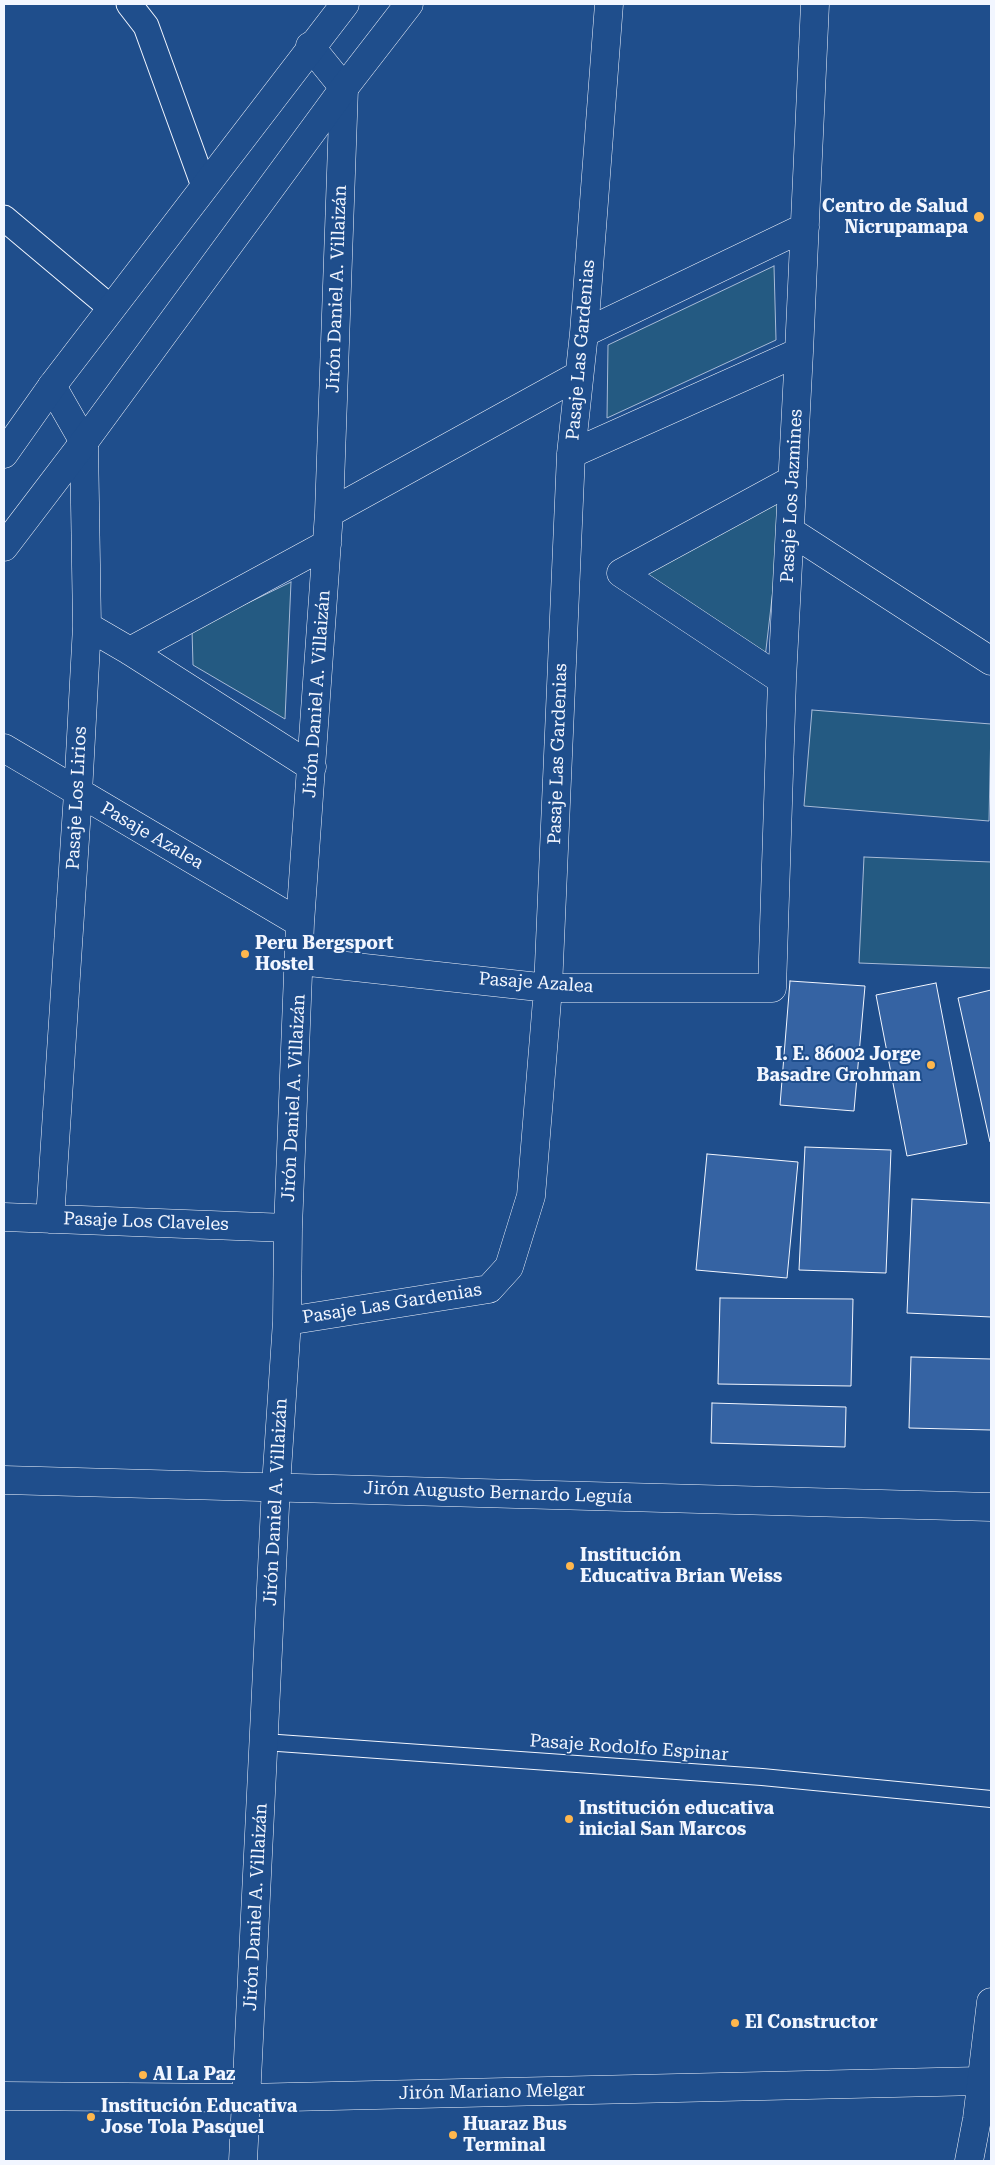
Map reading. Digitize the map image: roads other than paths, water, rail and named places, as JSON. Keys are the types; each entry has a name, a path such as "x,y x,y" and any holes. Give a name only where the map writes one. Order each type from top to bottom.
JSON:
{"street":[{"path":"129,4 146,26 204,186"},
{"path":"4,454 52,386 310,46 344,4"},
{"path":"4,547 84,442 344,88 409,4"},
{"name":"Pasaje Las Gardenias","path":"287,1321 489,1289 509,1267 531,1196 548,988 571,454 584,333 609,4"},
{"name":"Pasaje Los Jazmines","path":"772,988 782,680 800,352 815,4"},
{"path":"310,46 344,88"},
{"name":"Jirón Daniel A. Villaizán","path":"243,2161 276,1486 287,1321 288,1228 300,923 329,513 344,88"},
{"path":"4,218 111,308"},
{"path":"584,333 805,227"},
{"path":"571,454 800,352"},
{"path":"329,513 579,375"},
{"name":"Pasaje Los Lirios","path":"50,1219 87,626 84,442 52,386"},
{"path":"782,680 621,573 792,480"},
{"path":"790,531 991,661"},
{"path":"130,651 327,544"},
{"path":"87,626 130,651 312,768"},
{"name":"Pasaje Azalea","path":"4,748 300,923"},
{"name":"Pasaje Azalea","path":"300,961 548,988 772,988"},
{"name":"Pasaje Los Claveles","path":"4,1217 288,1228"},
{"name":"Jirón Augusto Bernardo Leguía","path":"4,1480 991,1506"},
{"path":"969,2161 984,2119 980,2081 991,2002"},
{"name":"Jirón Mariano Melgar","path":"4,2096 246,2098 980,2081"}],"lane":[{"name":"Pasaje Rodolfo Espinar","path":"264,1742 762,1777 991,1799"}],"place":[{"name":"Centro de Salud Nicrupamapa","path":"979,217"},
{"name":"Peru Bergsport Hostel","path":"245,954"},
{"name":"I. E. 86002 Jorge Basadre Grohman","path":"931,1065"},
{"name":"Institución Educativa Brian Weiss","path":"570,1566"},
{"name":"Institución educativa inicial San Marcos","path":"569,1819"},
{"name":"El Constructor","path":"735,2023"},
{"name":"Al La Paz","path":"143,2075"},
{"name":"Institución Educativa Jose Tola Pasquel","path":"91,2117"},
{"name":"Huaraz Bus Terminal","path":"453,2135"}]}
